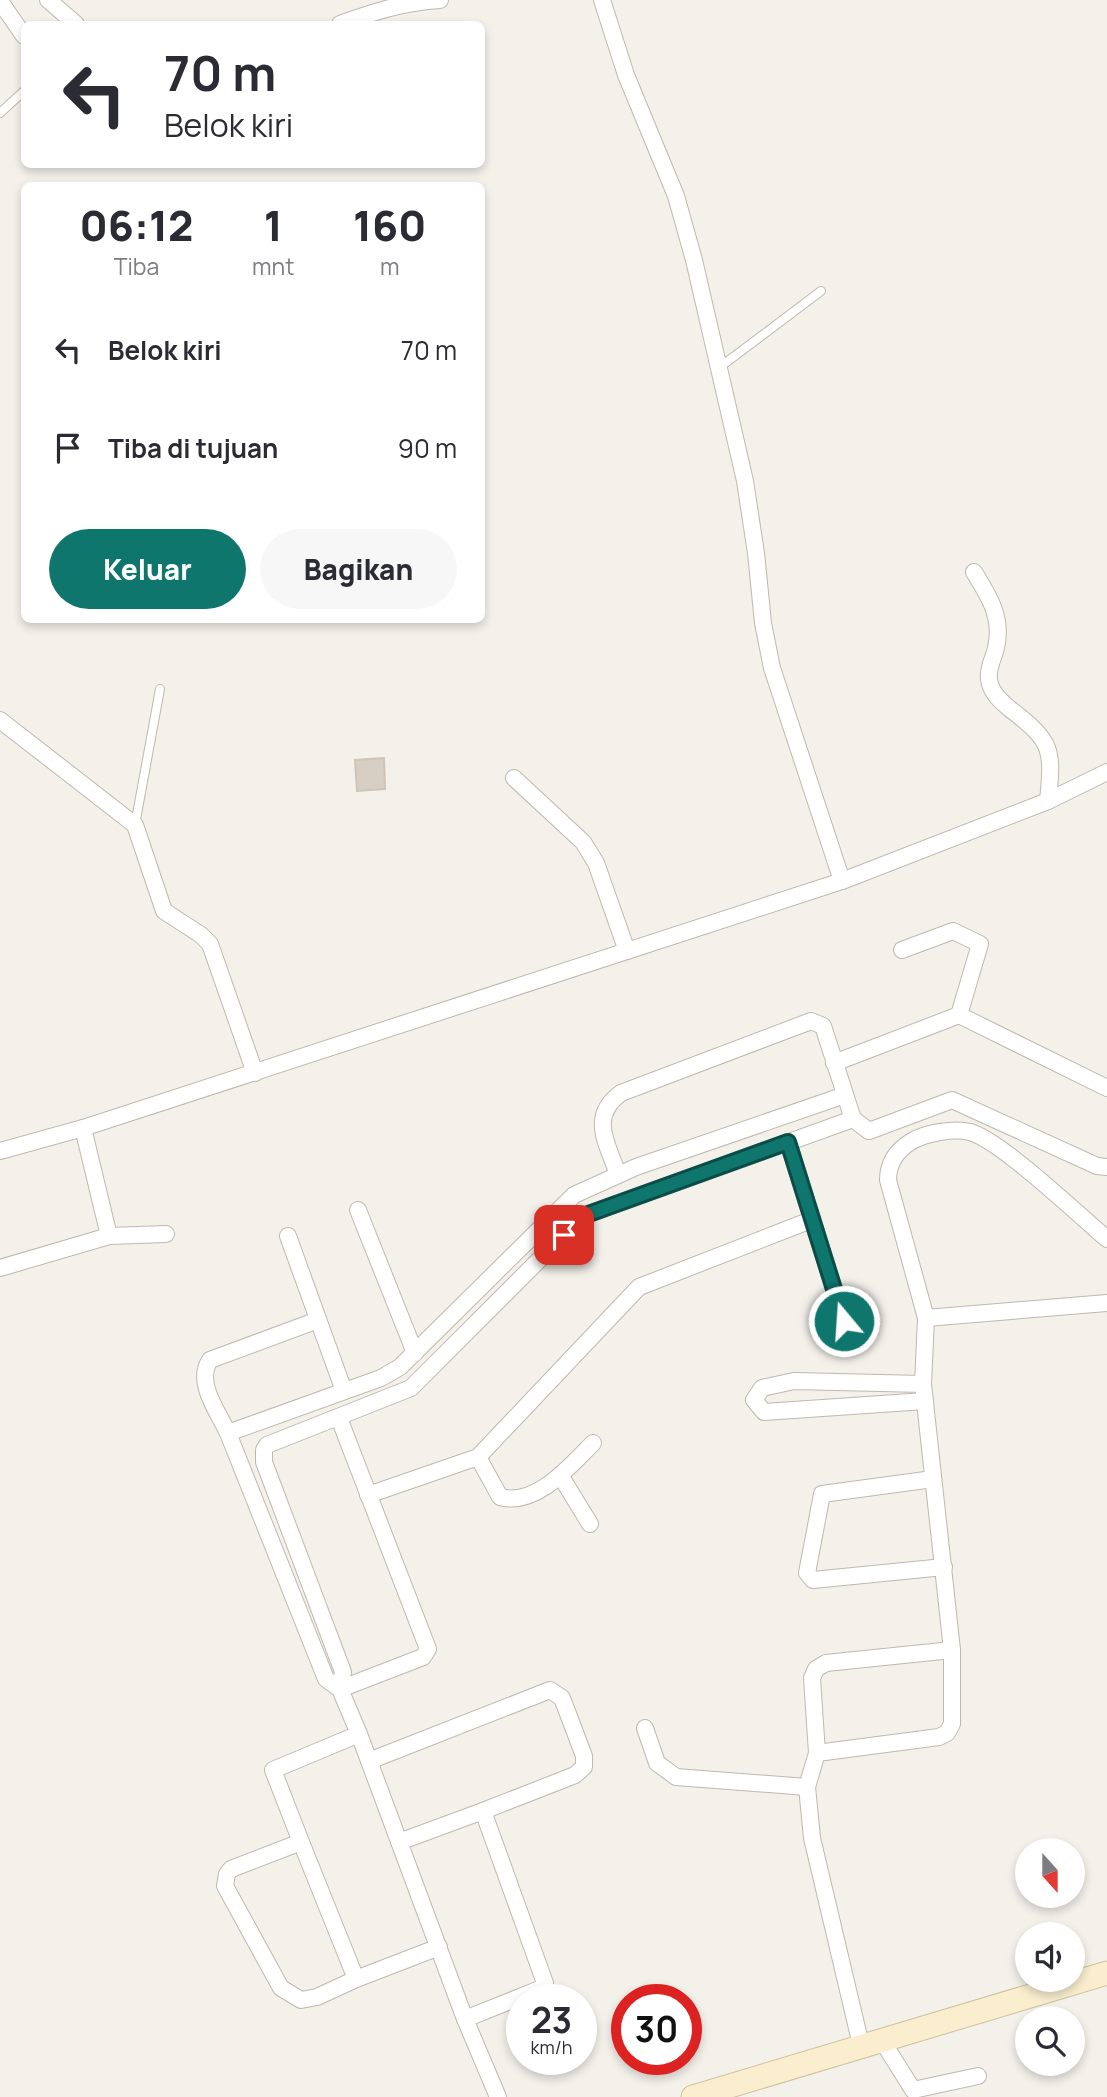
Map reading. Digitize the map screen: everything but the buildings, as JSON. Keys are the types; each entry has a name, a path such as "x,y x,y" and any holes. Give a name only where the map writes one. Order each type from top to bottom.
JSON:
{"street":[{"path":"48,0 72,21"},
{"path":"348,21 413,1 440,0"},
{"path":"602,0 626,75 676,196 720,367 745,481 757,554 763,623 772,668 842,881"},
{"path":"0,1 21,32"},
{"path":"974,572 994,605 998,628 988,674 990,685 996,696 1041,735 1049,749 1051,765 1048,801"},
{"path":"0,720 135,825 164,911 201,934 210,944 255,1073"},
{"path":"0,1151 83,1128 255,1073 842,881 1048,801 1107,772"},
{"path":"514,779 583,842 596,863 627,951"},
{"path":"902,950 953,931 980,944 959,1015"},
{"path":"834,1063 959,1015 1107,1088"},
{"path":"618,1175 601,1124 608,1105 621,1093 811,1021 823,1026 853,1119 869,1131 952,1100 1097,1166 1107,1167"},
{"path":"228,1433 381,1378 400,1367 574,1195 636,1167 845,1095"},
{"path":"340,1689 343,1672 263,1456 267,1445 411,1388 583,1216 853,1119"},
{"path":"83,1128 108,1236"},
{"path":"817,1753 939,1737 947,1733 952,1724 952,1650 924,1392 926,1318 888,1180 888,1170 900,1148 918,1138 939,1132 970,1132 999,1148 1107,1239"},
{"path":"788,1142 844,1321"},
{"path":"636,1167 645,1193"},
{"path":"358,1210 415,1353"},
{"path":"368,1495 478,1457 639,1287 811,1220"},
{"path":"0,1268 108,1236 166,1234"},
{"path":"288,1237 344,1391"},
{"path":"926,1318 1107,1303"},
{"path":"318,1320 211,1360 205,1372 205,1385 228,1433 326,1679 340,1689 359,1734 465,2019 498,2097"},
{"path":"381,1378 388,1398"},
{"path":"830,1382 924,1392 831,1407 764,1412 754,1400 762,1388 771,1384 830,1382"},
{"path":"830,1382 831,1407"},
{"path":"339,1418 428,1649 423,1657 340,1689"},
{"path":"478,1457 500,1497 523,1499 560,1475 593,1443"},
{"path":"560,1475 590,1524"},
{"path":"933,1479 822,1494 807,1573 813,1580 944,1567"},
{"path":"952,1650 826,1663 816,1669 812,1678 817,1753 807,1787 812,1838 823,1892 871,2042 913,2090 978,2076"},
{"path":"369,1761 545,1691 559,1693 584,1756 581,1772 400,1842"},
{"path":"645,1728 657,1763 676,1777 807,1787"},
{"path":"356,1979 273,1769 359,1734"},
{"path":"465,2019 540,1989 545,1983 483,1811"},
{"path":"301,1842 236,1866 227,1874 225,1886 286,1994 308,2000 439,1947"},
{"path":"693,2097 1107,1973"}],"lane":[{"path":"0,113 21,95"},
{"path":"720,367 821,291"},
{"path":"135,825 160,689"}],"route":[{"path":"564,1235 583,1216 788,1142 844,1321"}]}
